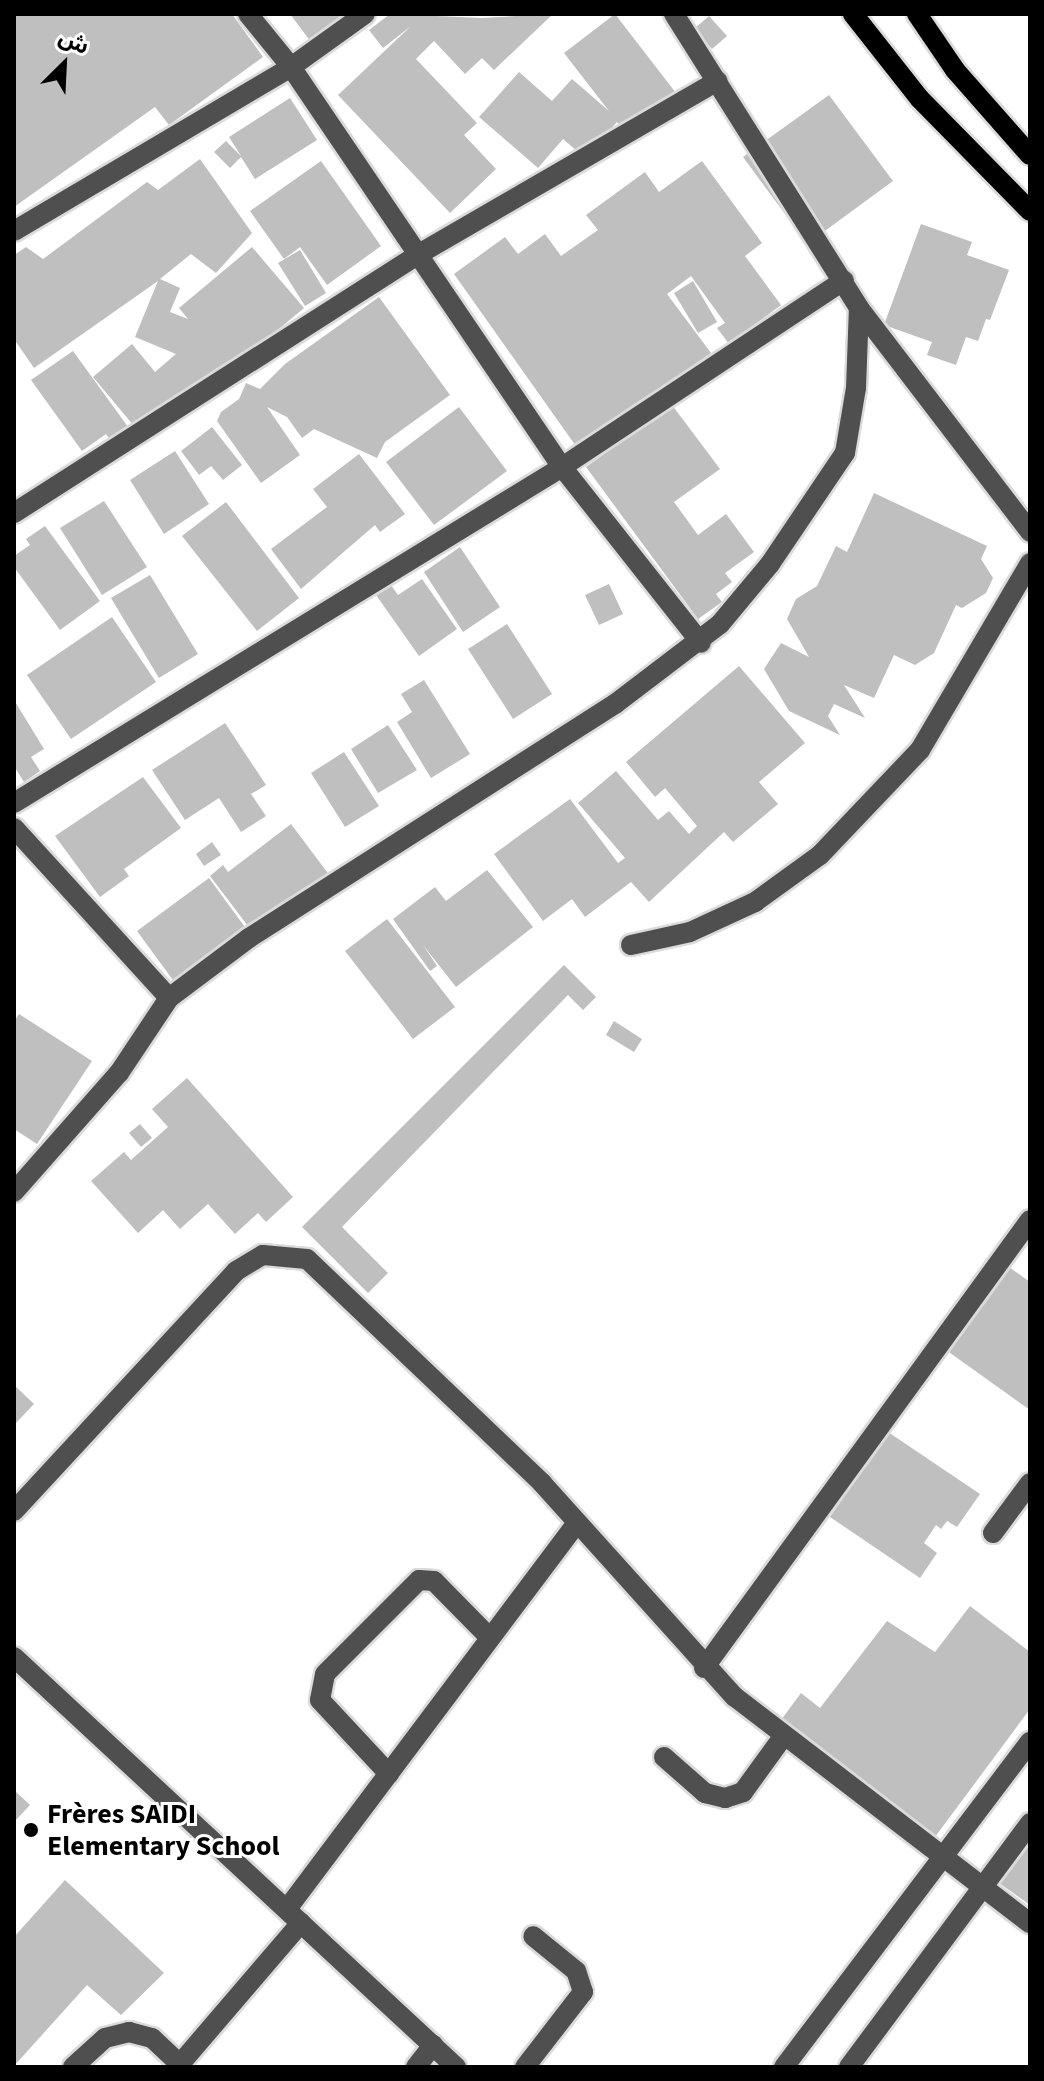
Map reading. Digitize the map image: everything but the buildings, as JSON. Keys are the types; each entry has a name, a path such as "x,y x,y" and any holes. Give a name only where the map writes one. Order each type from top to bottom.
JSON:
{"main road":[{"path":"853,14 920,99 1030,211"},
{"path":"917,14 955,70 1030,155"}],"street":[{"path":"248,14 291,67 562,467 701,643"},
{"path":"14,231 291,67 365,14"},
{"path":"674,14 859,308 1030,532"},
{"path":"14,513 419,254 717,81"},
{"path":"14,803 562,467 844,280"},
{"path":"14,1192 119,1073 169,998 249,938 701,643 770,564 845,453 856,388 859,308"},
{"path":"631,945 690,932 755,902 820,855 920,750 1030,563"},
{"path":"14,828 169,998"},
{"path":"704,1668 1030,1220"},
{"path":"14,1511 236,1271 279,1253 319,1267 577,1523 704,1668 783,1737 1030,1923"},
{"path":"993,1533 1030,1483"},
{"path":"73,2067 105,2038 129,2032 152,2038 182,2065 294,1916 389,1774 577,1523"},
{"path":"389,1774 320,1700 325,1674 414,1583 426,1579 440,1586 490,1638"},
{"path":"14,1657 456,2067"},
{"path":"664,1757 705,1793 725,1798 743,1792 783,1737"},
{"path":"784,2067 1030,1742"},
{"path":"849,2067 1030,1823"},
{"path":"525,2067 583,1992 576,1971 533,1936"},
{"path":"416,2067 433,2045"}],"place":[{"name":"Frères SAIDI Elementary School","path":"31,1830"}]}
